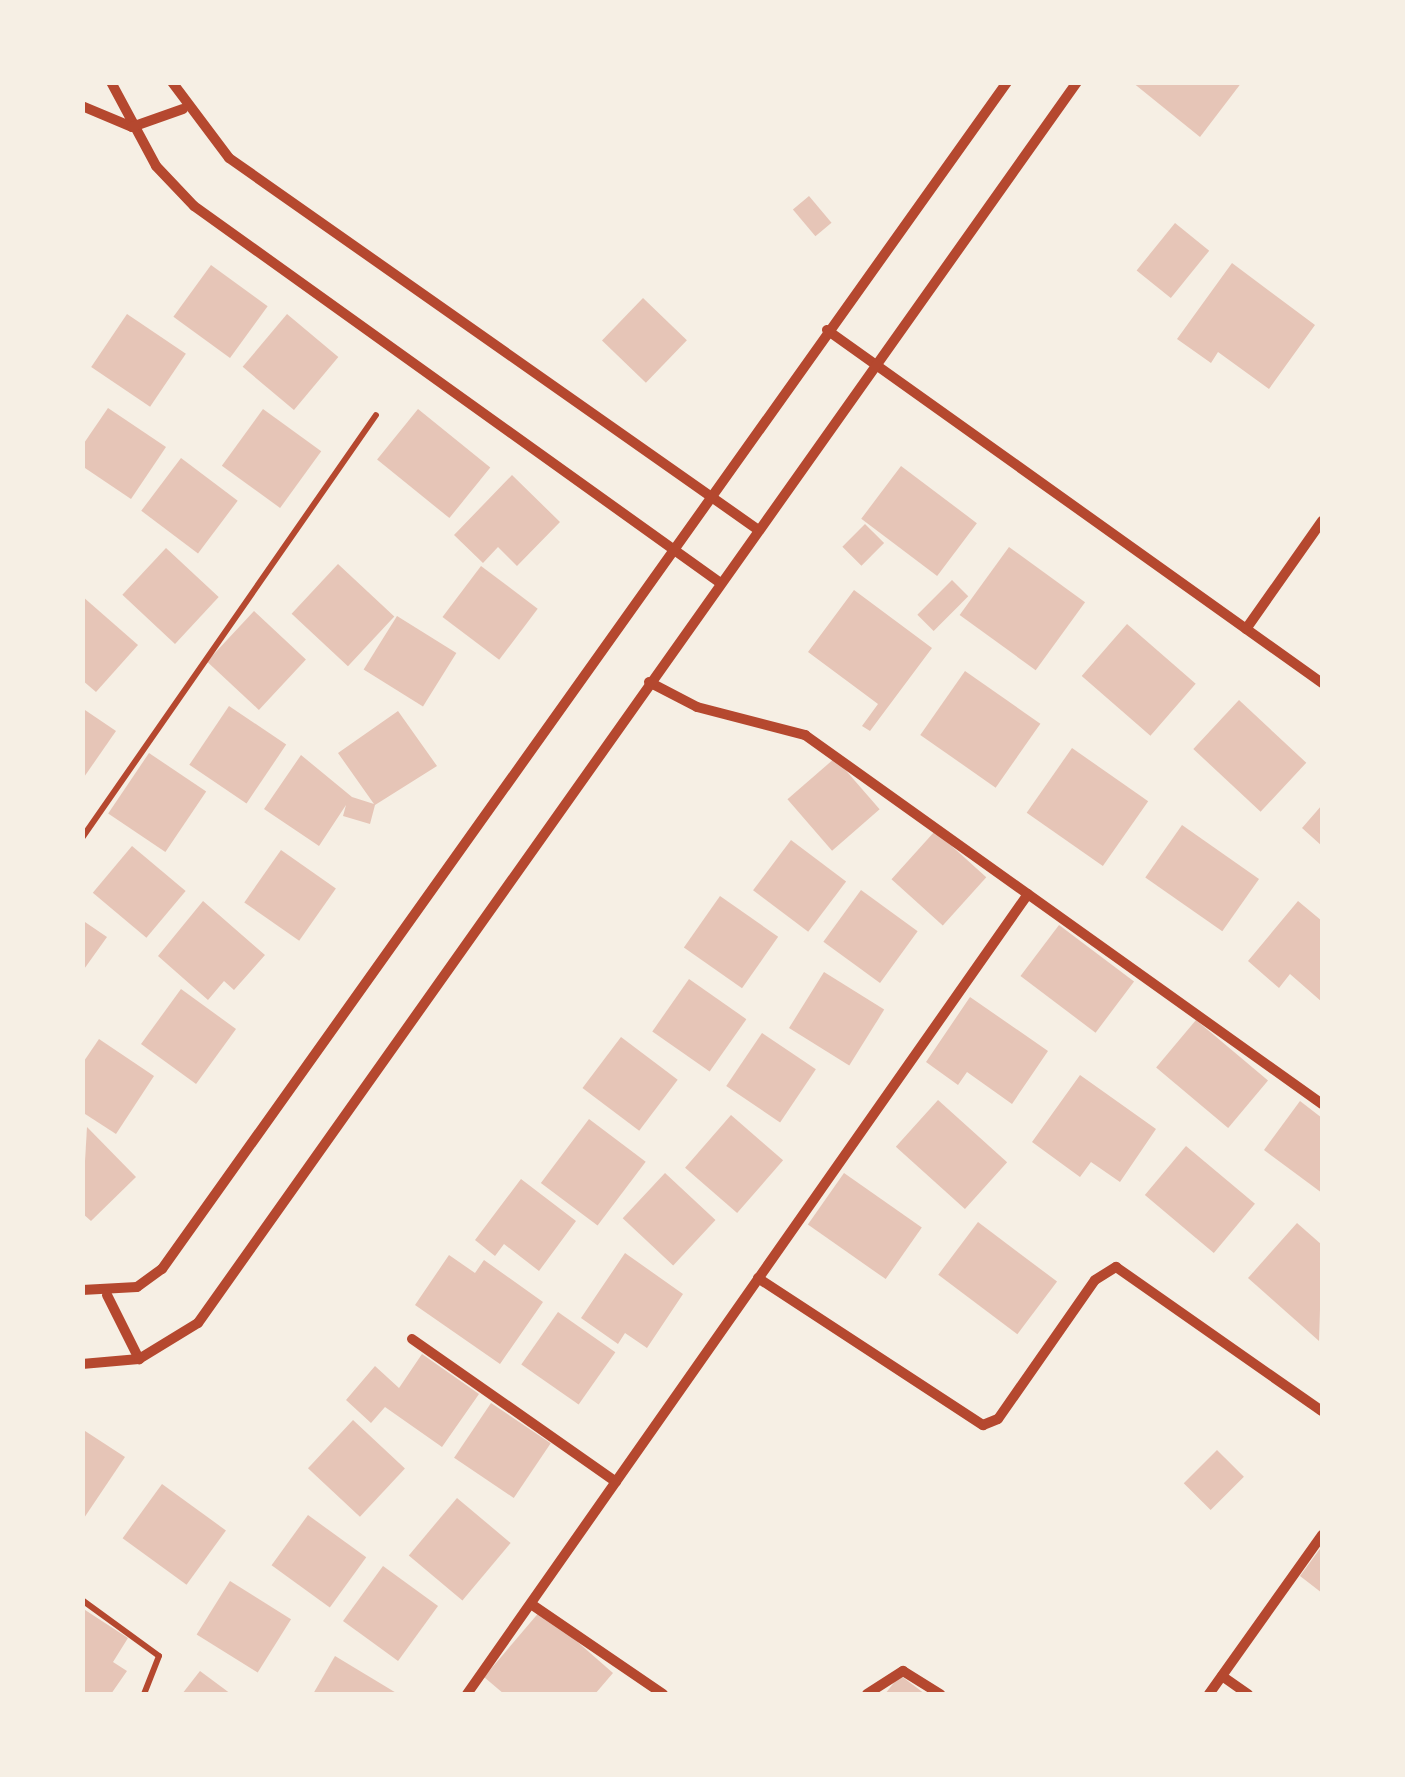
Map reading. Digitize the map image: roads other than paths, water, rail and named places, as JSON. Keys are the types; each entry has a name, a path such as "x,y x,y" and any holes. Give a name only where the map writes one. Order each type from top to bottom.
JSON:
{"street":[{"path":"111,82 132,127 194,206 720,582"},
{"path":"172,82 183,108 229,158 757,528"},
{"path":"82,1290 107,1295 162,1269 671,547 1007,82"},
{"path":"82,1364 139,1359 198,1324 648,682 1077,82"},
{"path":"82,106 132,127 183,108"},
{"path":"827,330 1322,683"},
{"path":"1246,629 1322,520"},
{"path":"648,682 697,707 805,736 1322,1104"},
{"path":"467,1694 1028,894"},
{"path":"758,1278 984,1425 998,1419 1095,1280 1116,1267 1322,1411"},
{"path":"107,1295 139,1359"},
{"path":"412,1338 616,1482"},
{"path":"1209,1694 1322,1535"},
{"path":"531,1604 663,1694"},
{"path":"867,1694 903,1671 940,1694"},
{"path":"1222,1676 1248,1694"}]}
